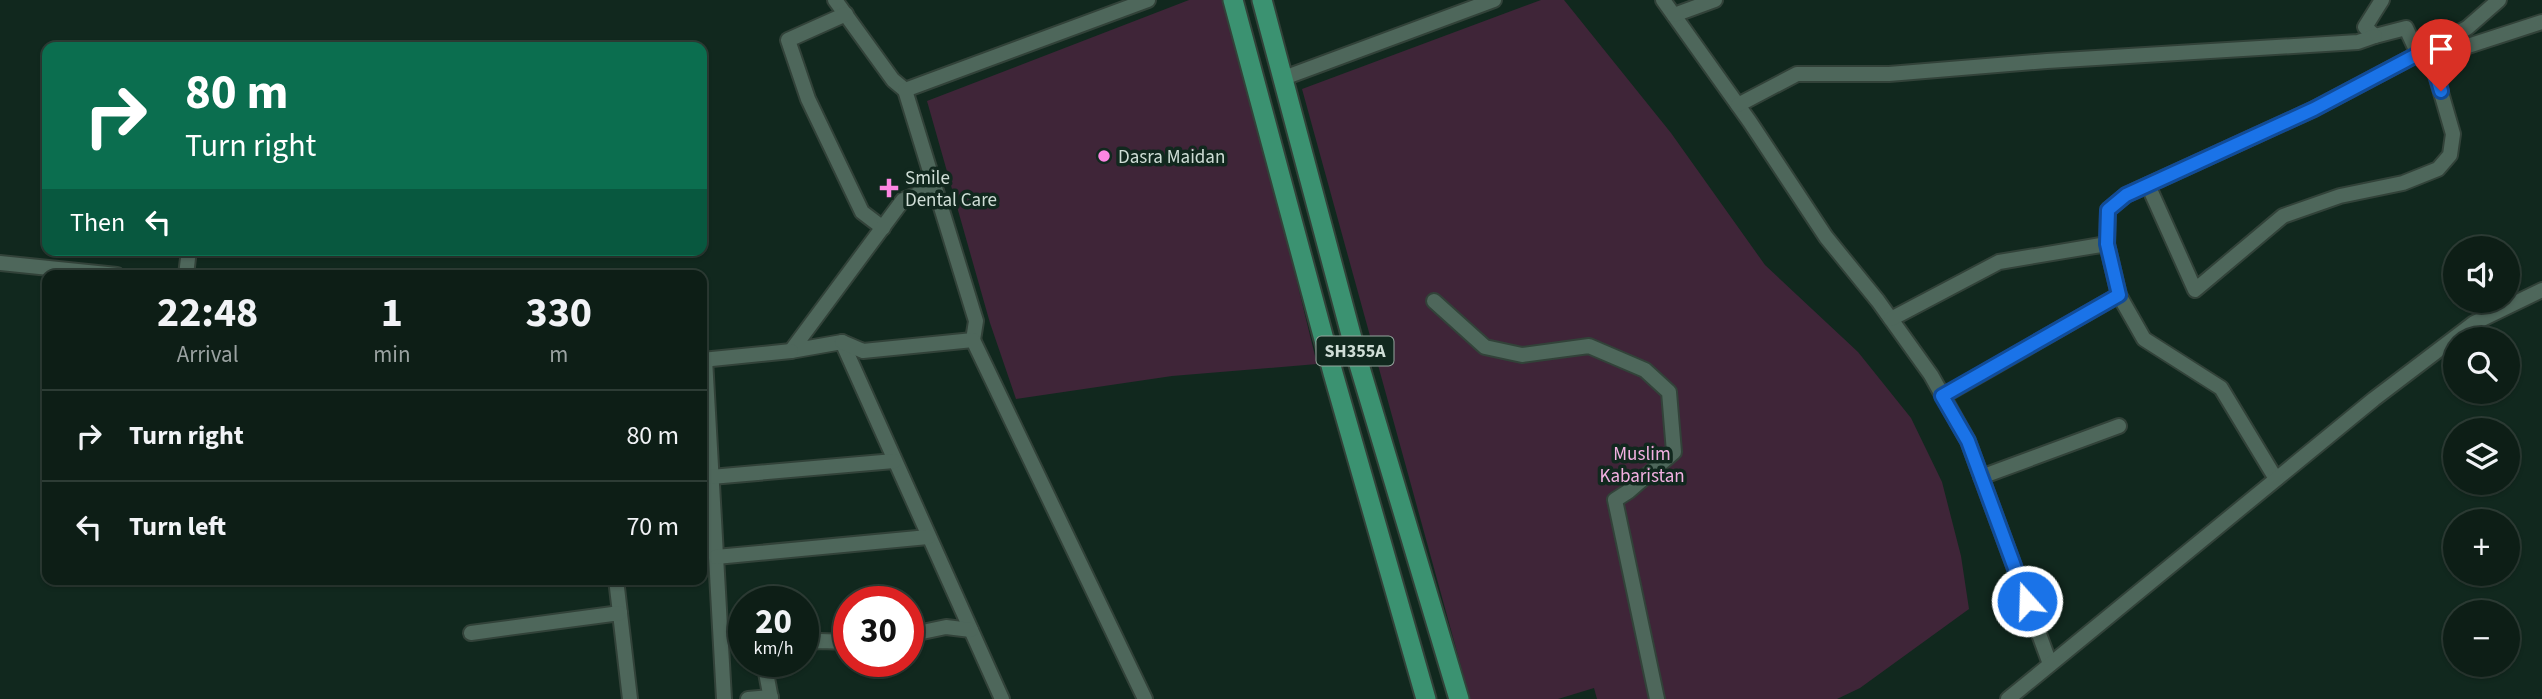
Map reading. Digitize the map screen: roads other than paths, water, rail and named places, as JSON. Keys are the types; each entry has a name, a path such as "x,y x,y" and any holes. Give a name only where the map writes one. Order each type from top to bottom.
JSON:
{"main road":[{"name":"SH355A","path":"1233,0 1351,436 1426,699"},
{"name":"SH355A","path":"1262,0 1377,426 1459,699"},
{"path":"1351,436 1377,426"}],"street":[{"path":"835,0 893,80 905,90 976,321 973,340 1145,699"},
{"path":"905,90 1147,0"},
{"path":"1282,79 1493,0"},
{"path":"1663,0 1738,104 1826,237 1891,319 1930,375 1968,441 2050,664"},
{"path":"1674,15 1716,0"},
{"path":"2375,36 2365,27 2382,0"},
{"path":"2276,479 2221,388 2144,340 2119,295 2107,244 2108,210 2126,195 2424,56 2466,29 2499,0"},
{"path":"846,15 788,40 808,99 862,212 883,228"},
{"path":"2424,56 2542,22"},
{"path":"1738,104 1797,74 1889,74 2047,61 2358,42 2406,28 2424,56 2453,134 2450,155 2438,169 2403,183 2340,196 2283,215 2195,290 2148,185"},
{"path":"791,351 903,200 935,187"},
{"path":"1891,319 2000,262 2107,244"},
{"path":"0,263 68,270"},
{"path":"2008,699 2374,399 2474,323 2542,290"},
{"path":"1942,396 2119,295"},
{"path":"1434,301 1485,346 1522,355 1589,346 1645,370 1669,392 1674,452 1629,491 1615,499 1657,699"},
{"path":"707,360 791,351 842,342 863,351 973,340"},
{"path":"842,342 1002,699"},
{"path":"707,418 724,699"},
{"path":"1981,477 2119,426"},
{"path":"711,477 894,461"},
{"path":"716,557 928,537"},
{"path":"617,585 630,699"},
{"path":"471,633 620,613"},
{"path":"924,632 946,627 971,630"},
{"path":"748,699 771,698 767,677"}],"place":[{"name":"Dasra Maidan","path":"1104,156"},
{"name":"Smile Dental Care","path":"889,188"}],"park label":[{"name":"Muslim Kabaristan","path":"1642,464"}]}
